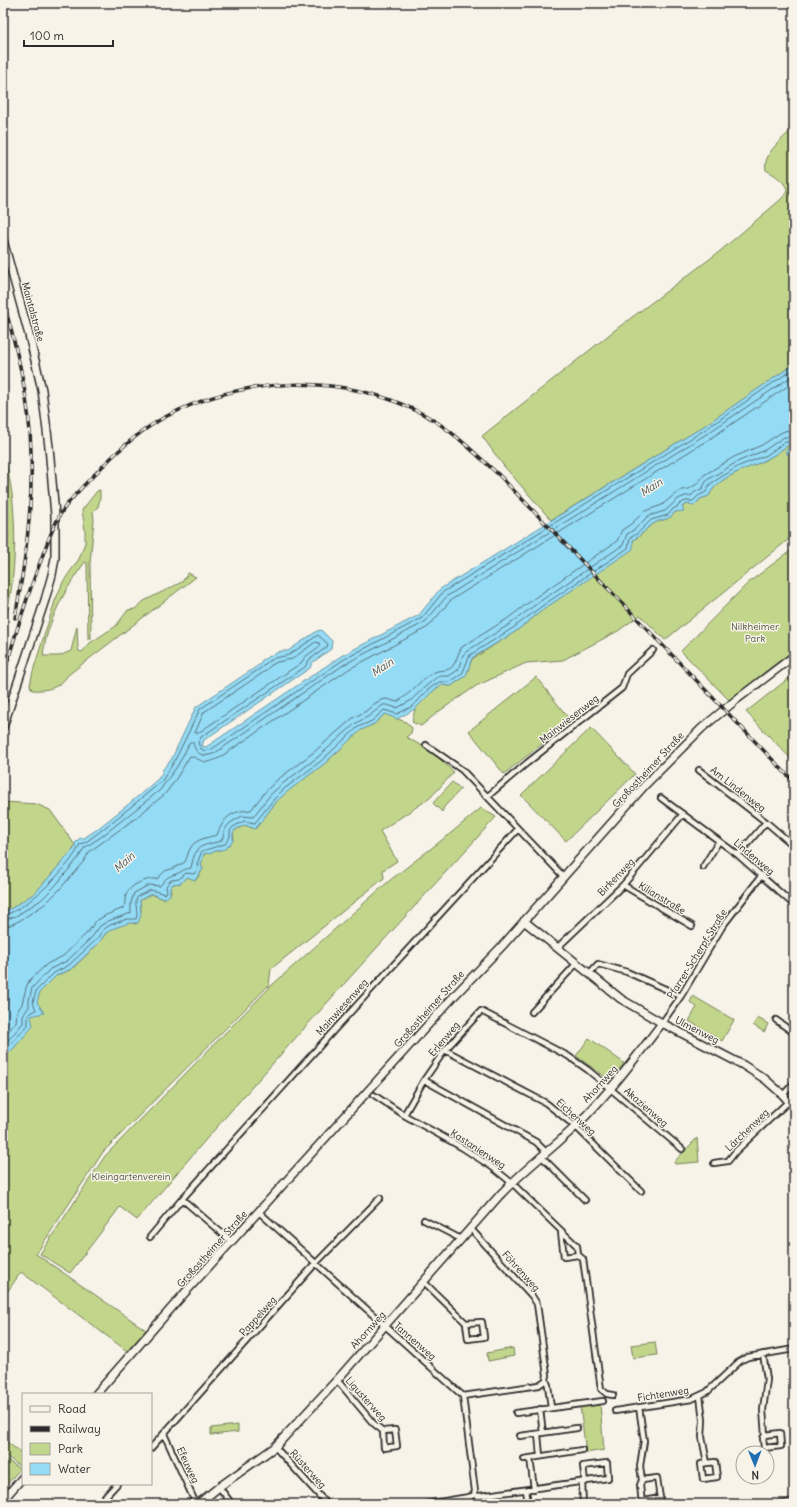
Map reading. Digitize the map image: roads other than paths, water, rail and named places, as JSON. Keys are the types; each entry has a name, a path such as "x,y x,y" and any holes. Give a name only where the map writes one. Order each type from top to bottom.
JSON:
{"main road":[{"name":"Maintalstraße","path":"3,240 29,335 42,390 50,447 55,515 55,558 52,575 39,621 3,727"},
{"name":"Großostheimer Straße","path":"97,1393 646,784 702,728 794,656"},
{"name":"Ulmenweg","path":"524,921 621,999 662,1023 743,1065 764,1079 792,1104"},
{"name":"Ahornweg","path":"197,1504 275,1446 337,1380 512,1183 575,1126 612,1089 662,1023"},
{"path":"3,1500 22,1478"}],"street":[{"name":"Mainwiesenweg","path":"488,796 622,688 627,674 653,650"},
{"path":"426,745 462,770 563,876"},
{"name":"Am Lindenweg","path":"699,770 766,822 794,846"},
{"name":"Lindenweg","path":"661,798 738,855 794,905"},
{"name":"Birkenweg","path":"558,947 623,885 684,814"},
{"name":"Am Lindenweg","path":"738,855 766,822"},
{"name":"Mainwiesenweg","path":"150,1237 182,1199 518,829"},
{"name":"Lindenweg","path":"703,867 719,841"},
{"name":"Pfarrer-Scherpf-Straße","path":"662,1023 682,996 722,927 762,875"},
{"name":"Kilianstraße","path":"623,885 692,926"},
{"path":"532,1012 576,964"},
{"path":"589,974 598,964 627,972 682,996"},
{"name":"Erlenweg","path":"404,1115 424,1080 445,1050 481,1011 516,1029"},
{"path":"776,1020 794,1033"},
{"name":"Akazienweg","path":"516,1029 568,1056 588,1070 682,1149"},
{"name":"Eichenweg","path":"445,1050 546,1103 575,1126 641,1192"},
{"path":"424,1080 536,1142 543,1154 585,1200"},
{"path":"783,1095 794,1083"},
{"name":"Kastanienweg","path":"374,1095 404,1115 463,1148 492,1167 512,1183 577,1246 578,1255"},
{"name":"Lärchenweg","path":"714,1163 728,1161 736,1152 792,1104"},
{"name":"Pappelweg","path":"152,1447 316,1263 380,1198"},
{"path":"182,1199 232,1242"},
{"name":"Tannenweg","path":"259,1212 463,1396"},
{"path":"424,1220 461,1240"},
{"name":"Föhrenweg","path":"471,1229 532,1296 537,1304 547,1369 546,1380 551,1408"},
{"path":"561,1232 564,1257 578,1255 583,1259 601,1389 607,1394 613,1395"},
{"path":"424,1282 466,1323 468,1339 484,1337 482,1322 466,1323"},
{"name":"Fichtenweg","path":"615,1411 692,1399 707,1392 740,1362 748,1357 794,1349"},
{"path":"763,1354 767,1379 763,1410 765,1435 763,1438 764,1448 781,1446 780,1434 765,1435"},
{"name":"Ligusterweg","path":"337,1380 373,1423 383,1431 395,1430 396,1446 384,1448 383,1431"},
{"path":"470,1504 471,1496 475,1491 463,1396 539,1385 546,1380"},
{"path":"700,1396 703,1420 702,1437 706,1463"},
{"path":"516,1413 603,1401"},
{"path":"639,1407 644,1441 640,1466 642,1480 640,1485 642,1502 660,1498 657,1478 642,1480"},
{"path":"540,1409 540,1456"},
{"path":"520,1436 577,1428"},
{"name":"Efeuweg","path":"164,1434 197,1504"},
{"name":"Rüsterweg","path":"275,1446 327,1504"},
{"path":"524,1459 582,1450"},
{"path":"530,1458 534,1489"},
{"path":"715,1462 717,1477 703,1479 701,1464 706,1463 715,1462"},
{"path":"426,1504 471,1496 534,1489 583,1482 608,1478 607,1463 583,1466 583,1482 583,1504"},
{"path":"105,1497 116,1485"},
{"path":"219,1487 232,1504"},
{"path":"526,1490 528,1504"},
{"path":"779,1504 794,1502"}],"water":[{"name":"Main","path":"794,365 794,452 789,455 785,452 792,442 772,456 727,478 713,489 709,496 700,499 694,506 687,504 682,507 684,511 675,512 667,519 656,522 633,540 633,549 544,609 515,632 472,658 466,676 451,686 441,685 415,709 397,719 385,714 374,724 361,730 324,764 277,801 255,829 245,825 235,830 233,833 233,841 225,849 204,854 201,865 203,869 195,880 187,877 181,883 173,884 170,888 170,895 165,898 160,898 151,894 140,900 141,915 138,923 129,923 112,929 105,934 99,943 71,969 56,976 40,992 37,1002 44,1013 31,1016 33,1026 3,1058 3,912 35,893 75,848 75,843 80,838 84,838 96,830 158,779 163,769 171,760 196,707 259,665 262,660 281,651 288,651 317,631 321,630 332,641 331,649 312,663 310,668 204,740 202,746 206,747 341,656 419,615 440,589 704,426"}],"railway":[{"path":"3,300 22,375 28,413 31,452 31,494 28,535 15,618"},
{"path":"3,678 25,604 56,522 74,496 120,450 147,428 167,416 197,403 228,393 260,387 293,384 325,386 358,391 389,399 430,418 461,441 499,475 794,782"}],"park label":[{"name":"Nilkheimer Park","path":"755,632"},
{"name":"Kleingartenverein","path":"131,1176"}]}
